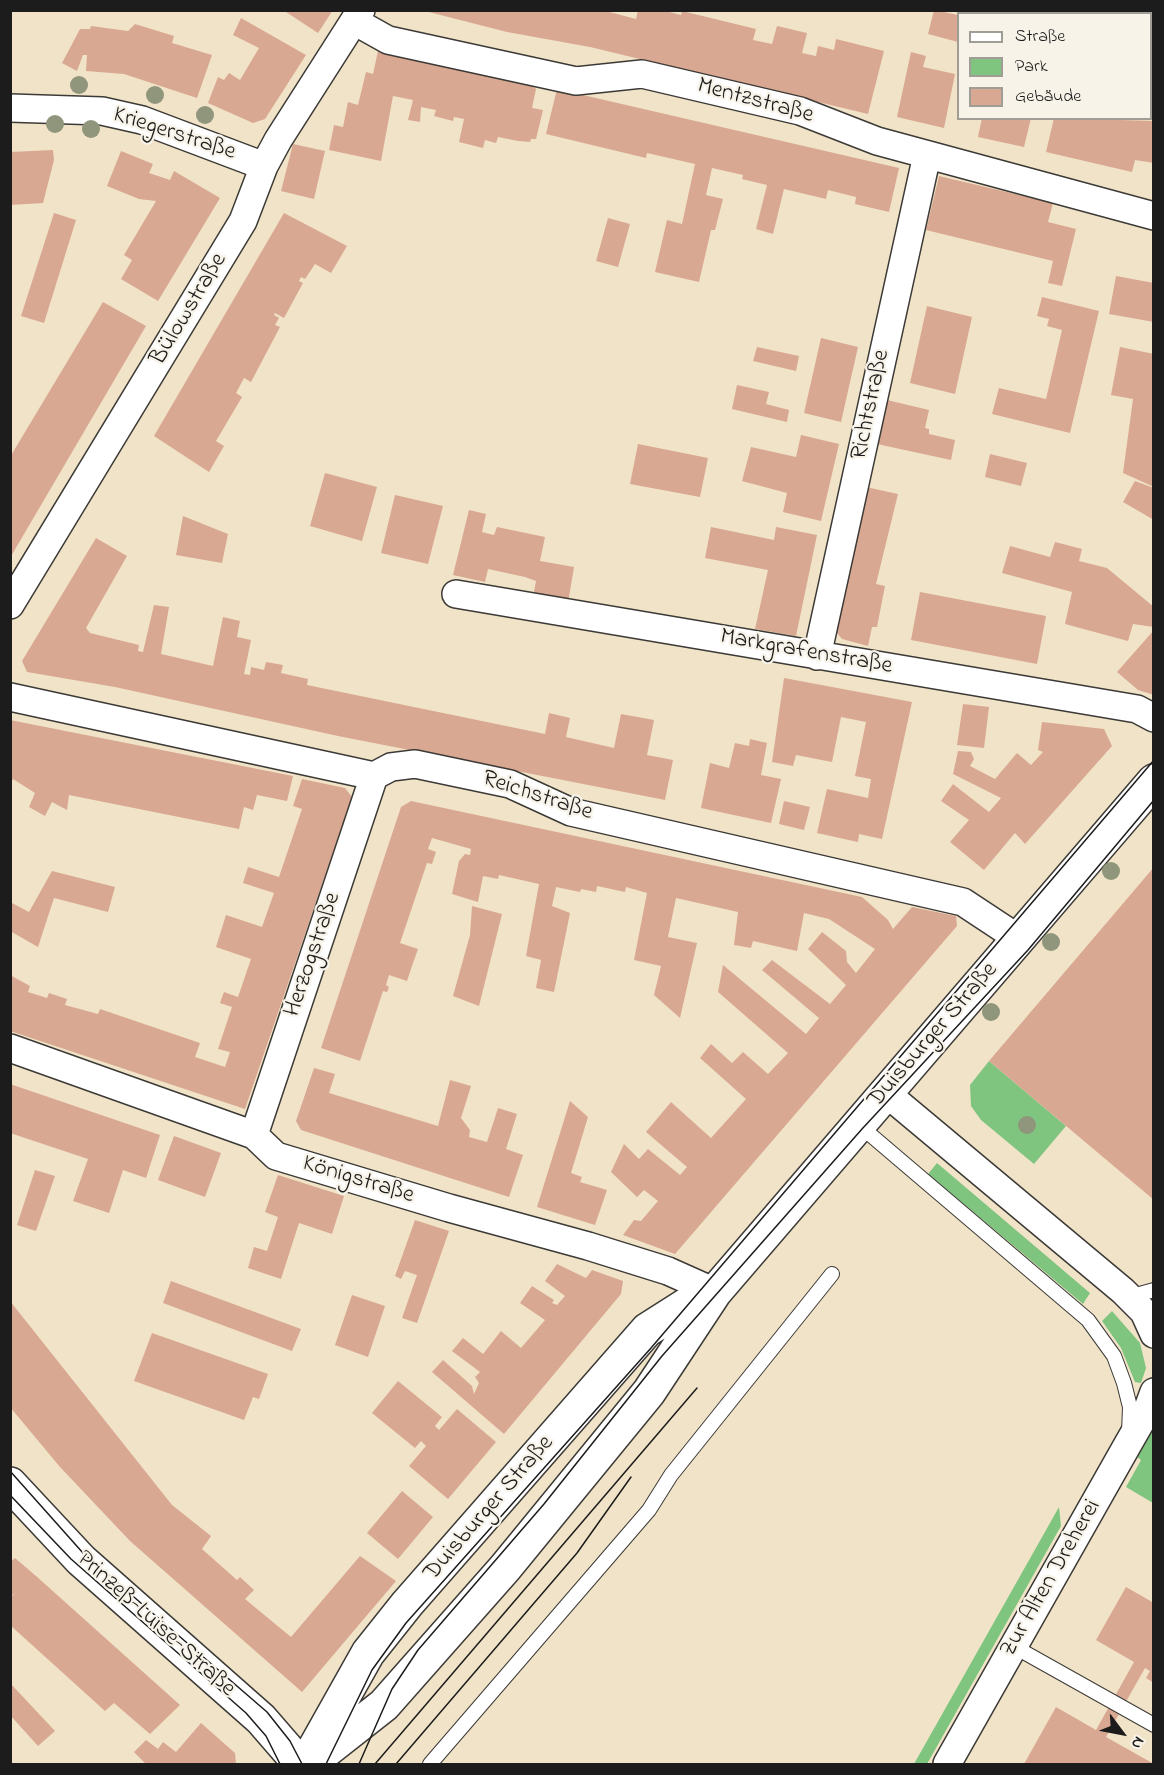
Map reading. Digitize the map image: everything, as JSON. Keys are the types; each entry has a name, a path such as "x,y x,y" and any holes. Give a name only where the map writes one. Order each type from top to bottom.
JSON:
{"main road":[{"name":"Duisburger Straße","path":"307,1764 384,1705 505,1568 649,1392 715,1292 1154,781"},
{"name":"Duisburger Straße","path":"307,1764 368,1653 407,1604 647,1330 691,1302 715,1292"},
{"name":"Prinzeß-Luise-Straße","path":"10,1484 81,1560 261,1719 300,1764"}],"street":[{"name":"Mentzstraße","path":"358,16 388,40 576,81 642,74 789,108 877,141 1154,216"},
{"name":"Bülowstraße","path":"10,605 243,221 264,166 358,16"},
{"name":"Kriegerstraße","path":"10,108 102,111 142,120 264,166"},
{"name":"Richtstraße","path":"817,656 927,155"},
{"name":"Markgrafenstraße","path":"456,594 1137,709 1154,718"},
{"path":"10,697 374,776"},
{"name":"Reichstraße","path":"374,776 391,767 415,764 510,784 571,812 963,902 1019,939"},
{"name":"Herzogstraße","path":"254,1134 374,776"},
{"name":"Königstraße","path":"10,1048 254,1134 276,1156 449,1208 588,1246 668,1272 715,1292"},
{"path":"886,1093 1141,1293 1144,1312 1154,1334"},
{"name":"Zur Alten Dreherei","path":"947,1764 1147,1411 1154,1392"}],"lane":[{"path":"858,1125 1088,1320 1114,1356 1124,1383 1130,1407 1128,1444"},
{"path":"430,1764 649,1510 671,1475 832,1274"},
{"path":"1013,1646 1154,1725"}],"green space":[{"path":"989,1061 1066,1126 1034,1164 981,1120 971,1106 970,1085"},
{"path":"937,1163 1090,1293 1083,1304 928,1174"},
{"path":"1112,1311 1140,1343 1146,1368 1141,1383 1135,1382 1121,1348 1102,1321"},
{"path":"1153,1426 1153,1503 1126,1487 1141,1460 1136,1456"},
{"path":"1059,1507 1061,1526 927,1764 914,1764"}],"building":[{"path":"283,10 333,10 318,33"},
{"path":"421,10 602,10 636,19 638,10 662,10 681,15 682,11 756,29 753,40 772,44 777,26 807,33 802,53 816,56 818,46 834,50 836,39 884,51 868,114 590,47 507,32"},
{"path":"934,10 957,15 957,42 928,34"},
{"path":"1104,10 1154,10 1154,37 1152,37 1152,12 1104,12"},
{"path":"241,18 306,55 265,119 253,123 208,103 218,77 224,80 229,73 240,80 259,48 233,35"},
{"path":"135,24 174,36 172,43 212,55 197,98 124,74 86,71 87,55 83,55 77,71 62,63 80,29 90,29 91,26 128,31"},
{"path":"378,51 531,85 536,89 532,108 543,110 536,139 531,139 530,142 498,137 496,143 485,140 483,148 459,142 464,119 454,117 453,121 434,116 436,110 421,107 420,122 408,120 413,100 393,96 381,161 329,150 334,125 343,127 348,102 358,105 366,72 373,74"},
{"path":"911,52 926,56 923,67 955,74 944,128 897,117"},
{"path":"557,89 899,168 889,212 855,204 856,197 828,190 826,199 784,189 773,234 756,229 767,185 742,179 743,175 712,168 706,195 723,199 715,230 711,230 699,282 655,272 667,220 682,224 695,164 647,153 646,158 546,134"},
{"path":"982,120 1031,120 1024,147 978,137"},
{"path":"1054,120 1154,121 1154,163 1135,160 1132,172 1046,152"},
{"path":"293,144 325,151 314,199 281,191"},
{"path":"53,150 54,160 43,203 10,205 10,152"},
{"path":"121,151 153,164 149,173 170,180 174,171 220,198 158,301 121,279 132,260 124,255 156,201 139,199 107,186"},
{"path":"939,176 1053,203 1048,222 1076,229 1062,286 1048,283 1053,261 926,230"},
{"path":"54,213 76,220 44,323 21,316"},
{"path":"284,213 347,246 331,273 315,264 305,279 301,277 299,281 303,283 284,318 275,313 274,315 279,318 275,325 280,327 251,382 244,378 236,393 242,397 216,441 224,446 209,472 154,436"},
{"path":"608,218 630,224 618,267 596,261"},
{"path":"1116,276 1154,283 1154,322 1109,314"},
{"path":"1042,297 1099,311 1070,433 992,414 999,388 1046,399 1062,330 1047,326 1049,319 1037,316"},
{"path":"103,302 146,326 10,558 10,457"},
{"path":"927,306 972,317 955,394 910,383"},
{"path":"821,338 858,347 841,422 804,413"},
{"path":"757,347 799,356 796,371 753,361"},
{"path":"1120,347 1154,354 1154,487 1123,473 1133,399 1111,395"},
{"path":"737,385 769,392 766,404 789,410 787,422 732,409"},
{"path":"887,400 929,410 925,428 929,429 929,434 955,440 951,460 877,444"},
{"path":"801,435 839,444 821,521 783,512 787,493 742,481 751,447 796,457"},
{"path":"638,444 708,458 700,497 630,484"},
{"path":"990,454 1027,463 1021,486 985,477"},
{"path":"325,473 377,487 362,541 310,526"},
{"path":"1135,481 1154,488 1154,520 1123,502"},
{"path":"866,487 898,494 876,584 885,586 877,627 872,627 868,646 842,639 837,633 836,624"},
{"path":"395,495 443,506 428,564 381,553"},
{"path":"469,510 486,514 482,532 494,535 497,527 545,537 540,561 574,567 568,603 533,597 536,581 525,577 488,569 485,582 453,575"},
{"path":"183,516 228,534 222,563 176,555"},
{"path":"711,527 774,540 776,527 817,535 796,636 755,629 768,570 705,558"},
{"path":"96,538 127,556 86,628 90,633 139,645 138,651 143,652 154,605 169,607 161,654 213,666 223,617 240,621 237,637 251,640 244,674 250,675 251,667 264,670 266,662 283,665 281,673 308,679 307,685 545,734 549,713 570,718 566,737 614,748 621,714 654,720 647,755 673,760 665,800 338,736 115,687 27,672 22,661"},
{"path":"1055,542 1082,549 1079,561 1107,568 1154,607 1154,627 1133,624 1128,641 1065,624 1072,592 1002,573 1010,546 1050,557"},
{"path":"920,592 1046,616 1037,664 911,640"},
{"path":"1154,630 1154,695 1138,690 1117,672"},
{"path":"784,678 912,702 882,839 859,834 858,842 817,833 827,789 868,798 871,779 855,776 866,722 841,717 832,762 796,755 793,766 772,762"},
{"path":"963,704 989,707 984,748 957,745"},
{"path":"10,720 293,776 287,801 257,795 253,810 244,807 239,829 69,795 67,810 52,802 45,816 29,807 35,793 13,779 10,784"},
{"path":"1042,722 1104,729 1112,746 1025,844 1015,833 984,870 950,842 969,820 941,801 953,784 989,812 1001,798 953,774 958,751 971,752 974,759 970,766 995,779 1017,753 1031,765 1043,752 1038,750"},
{"path":"750,739 767,743 761,775 781,779 771,823 701,808 710,763 729,768 735,743 749,746"},
{"path":"302,779 345,788 352,797 245,1109 10,1031 10,975 30,986 28,992 47,998 49,993 67,999 65,1005 98,1014 100,1009 200,1043 195,1057 225,1067 230,1052 218,1049 232,1007 220,1003 224,992 238,997 251,959 216,947 226,915 262,927 274,893 243,883 248,867 279,877 302,809 293,806"},
{"path":"411,801 862,897 888,920 893,929 912,907 956,916 957,926 675,1254 623,1235 634,1220 641,1221 658,1201 644,1190 637,1197 611,1172 624,1144 639,1159 648,1149 680,1175 687,1167 646,1132 671,1102 711,1138 746,1099 700,1058 711,1044 732,1063 743,1052 768,1074 788,1053 718,992 723,965 806,1034 819,1018 762,970 772,960 830,1004 846,985 808,949 822,932 846,951 847,962 856,973 875,949 829,919 804,913 797,951 753,941 751,948 734,945 738,912 676,898 668,937 697,943 680,1018 654,995 661,966 634,960 647,893 626,887 625,892 597,886 596,892 581,889 580,892 556,887 552,906 570,913 554,992 536,988 541,960 526,956 539,884 499,875 498,879 483,876 478,902 452,894 459,861 465,854 470,855 471,849 432,838 428,849 436,852 432,864 427,863 400,943 418,949 407,981 389,975 386,985 389,987 387,992 383,991 360,1061 321,1048 401,807"},
{"path":"784,801 810,807 804,830 779,824"},
{"path":"1154,867 1154,1200 989,1061"},
{"path":"52,871 115,887 108,912 54,898 38,947 10,931 10,902 29,912"},
{"path":"472,906 502,914 479,1006 453,996 470,935"},
{"path":"314,1068 335,1074 329,1093 438,1126 450,1080 471,1086 461,1118 470,1130 469,1137 487,1142 498,1108 517,1114 506,1149 523,1155 509,1197 301,1130 296,1121"},
{"path":"10,1084 160,1135 146,1178 123,1170 109,1213 73,1201 88,1159 10,1133"},
{"path":"570,1101 588,1117 571,1173 582,1177 580,1182 607,1190 595,1225 537,1207"},
{"path":"174,1136 221,1153 205,1197 158,1180"},
{"path":"35,1170 55,1176 36,1231 17,1225"},
{"path":"278,1175 344,1196 332,1234 299,1223 281,1279 248,1268 254,1247 267,1251 278,1217 265,1212"},
{"path":"415,1220 449,1231 417,1323 402,1318 417,1275 405,1271 401,1279 395,1276"},
{"path":"557,1264 586,1278 592,1270 623,1281 621,1294 504,1434 432,1372 443,1360 472,1386 474,1394 479,1383 475,1377 480,1372 452,1351 463,1338 483,1354 501,1331 521,1348 545,1320 520,1303 532,1286 554,1300 552,1303 557,1305 565,1296 545,1281"},
{"path":"171,1281 301,1329 292,1351 163,1303"},
{"path":"352,1295 385,1306 368,1357 335,1345"},
{"path":"10,1301 172,1505 211,1536 202,1549 237,1580 240,1577 254,1590 245,1599 291,1637 360,1556 396,1581 302,1692 130,1541 60,1467 10,1407"},
{"path":"152,1333 268,1374 259,1399 253,1397 244,1420 134,1381"},
{"path":"398,1381 442,1417 435,1426 439,1430 457,1409 496,1442 448,1499 409,1466 426,1446 421,1441 415,1448 372,1413"},
{"path":"402,1491 433,1517 398,1559 367,1533"},
{"path":"10,1558 13,1560 15,1558 36,1576 180,1705 150,1734 114,1703 105,1711 10,1625 10,1597 16,1593 10,1596"},
{"path":"1126,1587 1154,1603 1154,1683 1146,1678 1150,1671 1145,1668 1106,1737 1154,1764 1024,1764 1056,1707 1096,1730 1134,1662 1096,1640"},
{"path":"10,1683 55,1731 38,1746 10,1715"},
{"path":"201,1723 235,1753 236,1764 146,1764 134,1752 146,1740 158,1749 163,1742 176,1752"}],"tram line":[{"path":"326,1764 372,1670 406,1623 651,1348 1154,760"},
{"path":"359,1764 392,1689 418,1650 544,1504 662,1356 862,1129 1028,950 1154,800"},
{"path":"375,1764 697,1388"},
{"path":"10,1471 83,1553 267,1712 290,1741 302,1764"},
{"path":"396,1764 577,1553 631,1477"},
{"path":"10,1495 71,1559 246,1713 266,1736 280,1764"}]}
